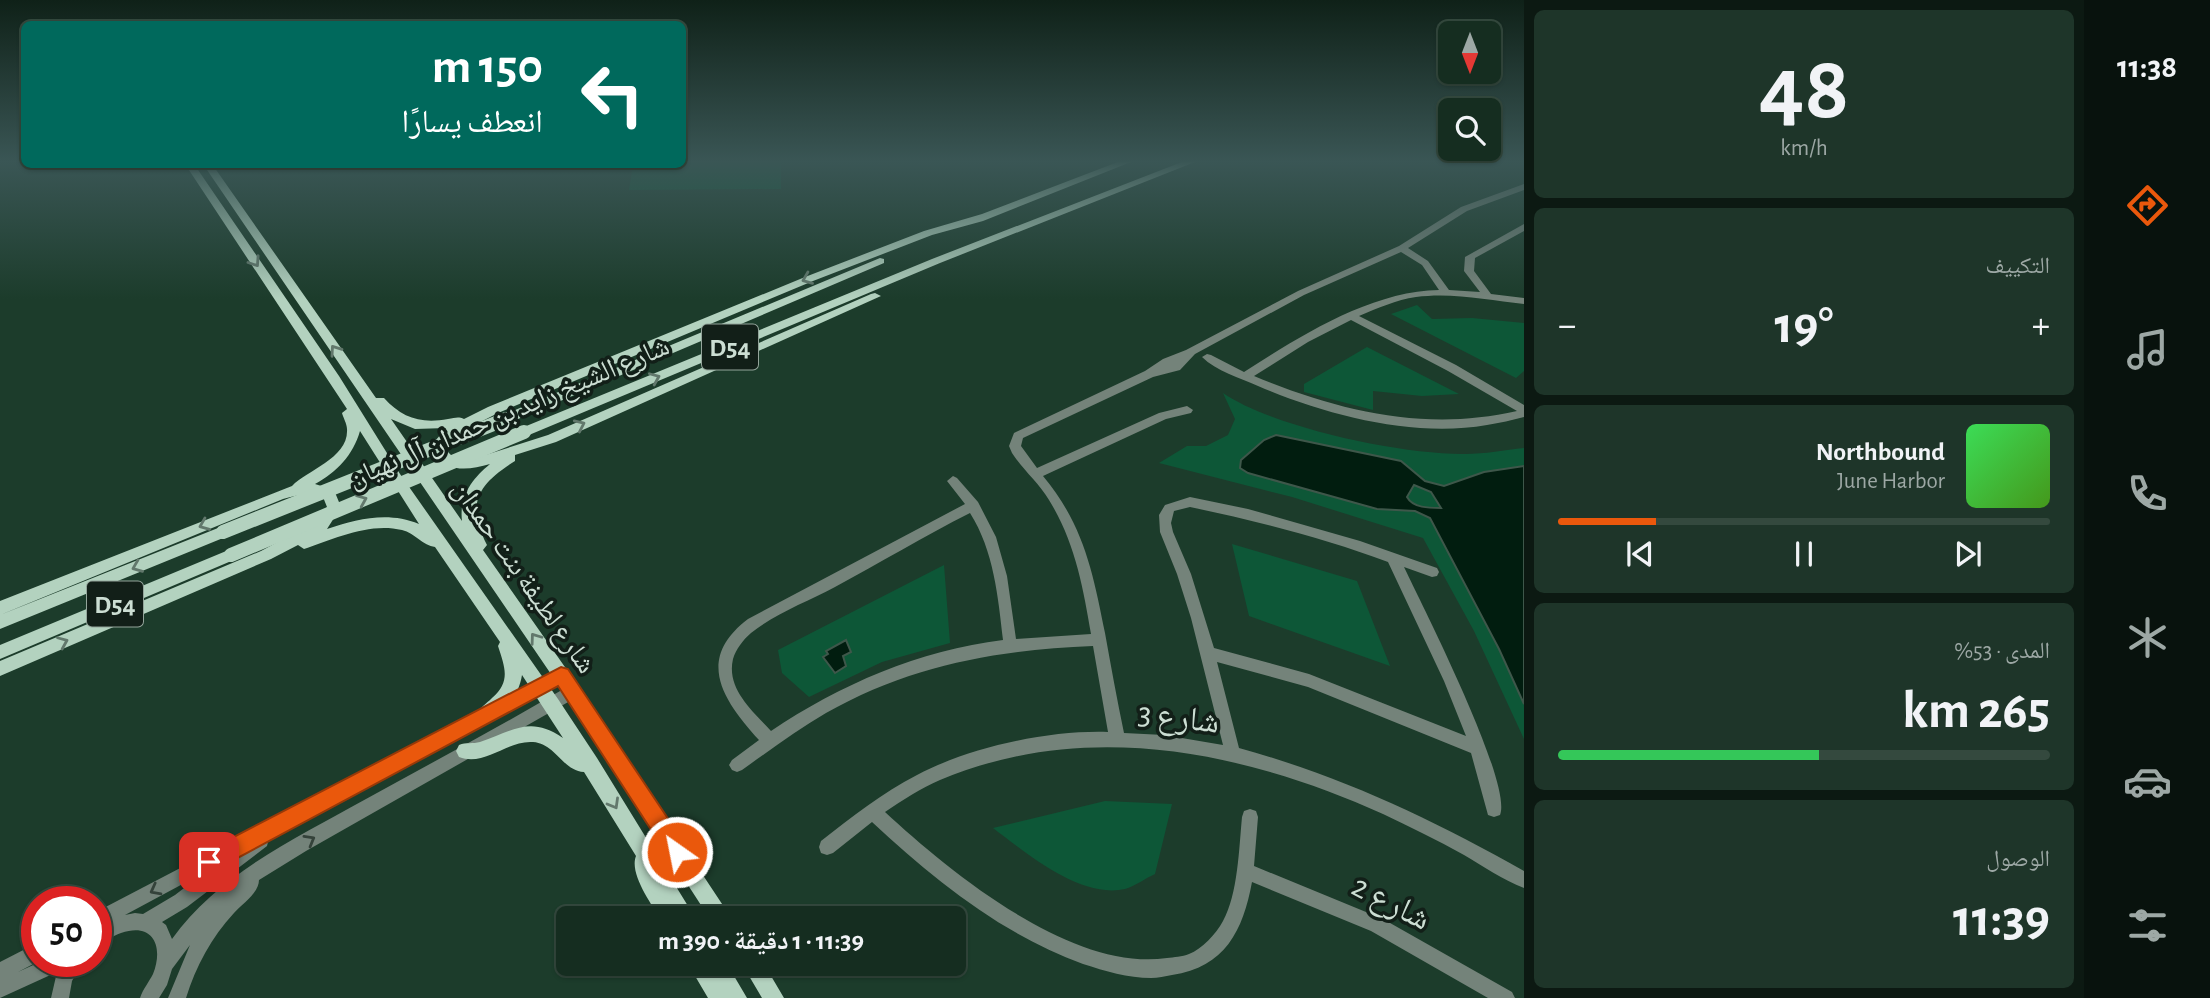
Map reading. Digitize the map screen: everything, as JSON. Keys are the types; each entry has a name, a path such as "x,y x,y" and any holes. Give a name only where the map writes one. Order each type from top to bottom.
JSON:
{"main road":[{"name":"شارع لطيفة بنت حمدان","path":"218,207 335,379 395,478 552,704 677,906"},
{"name":"شارع لطيفة بنت حمدان","path":"236,207 561,675 713,906"},
{"name":"شارع الشيخ زايد بن حمدان آل نهيان","path":"0,622 506,419 1011,207"},
{"name":"شارع الشيخ زايد بن حمدان آل نهيان","path":"0,652 524,432 1074,207"},
{"path":"551,439 529,442 474,465 455,465 443,457 441,447 448,433 494,410 809,279 928,233 987,216"},
{"path":"488,572 486,555 468,525 471,496 492,469 551,439 954,261 1005,233"},
{"path":"349,372 370,389 390,414 407,423 444,425 494,410"},
{"path":"0,608 315,478 334,464 349,446 353,422 335,379"},
{"path":"0,669 266,555 324,524 334,507 334,499 323,490 306,489 250,507"},
{"path":"266,555 367,524 403,524 419,530 431,539 451,575 469,586"},
{"path":"485,715 507,694 514,678 505,634"},
{"path":"465,751 479,751 509,737 541,734 559,742 577,763 591,764"},
{"path":"641,849 649,882 664,906"},
{"path":"706,976 720,998"},
{"path":"723,976 737,998"},
{"path":"760,976 774,998"}],"street":[{"path":"1117,738 1077,542 1061,508 1016,450 1015,442 1020,434 1149,373 1176,367 1190,352 1301,293 1402,250 1471,207"},
{"path":"1488,297 1469,271 1470,257 1524,227"},
{"path":"1402,250 1428,271 1446,293"},
{"path":"1244,376 1304,340 1404,296 1446,293 1524,301"},
{"path":"1353,317 1462,373 1524,412"},
{"path":"1207,358 1244,376 1319,404 1404,421 1476,423 1524,412"},
{"path":"1036,474 1163,415 1187,410"},
{"path":"953,481 974,505 990,532 997,554 1010,643"},
{"path":"1232,752 1209,653 1183,570 1165,525 1166,513 1175,504 1190,502 1248,514 1432,572"},
{"path":"769,740 736,702 727,684 725,664 737,638 752,625 901,542 974,505"},
{"path":"1393,558 1475,747 1494,809"},
{"path":"737,765 769,740 827,703 886,675 947,655 1010,643 1099,640"},
{"path":"1209,653 1310,681 1475,747"},
{"path":"112,913 561,675"},
{"path":"149,998 180,941 215,902 284,855 572,692"},
{"name":"شارع 3","path":"827,847 872,811 925,779 970,760 1040,743 1117,738 1172,741 1232,752 1385,807 1524,880"},
{"path":"872,811 919,857 1012,927 1058,955 1103,972 1126,975 1167,973 1184,967 1212,950 1231,924 1244,870 1250,817"},
{"path":"112,929 121,924 148,921 181,901 277,826"},
{"path":"177,998 192,956 213,921 284,855"},
{"name":"شارع 2","path":"1244,870 1377,925 1506,998"},
{"path":"148,921 165,936 167,962"},
{"path":"0,972 21,961"},
{"path":"0,990 27,977"},
{"path":"60,998 65,977"}],"green space":[{"path":"1417,305 1432,319 1472,318 1524,323 1524,371 1516,378 1391,314"},
{"path":"1367,347 1459,394 1422,396 1373,391 1373,410 1304,392 1304,384"},
{"path":"1223,393 1245,406 1306,428 1375,444 1408,450 1465,454 1524,448 1524,739 1474,631 1423,538 1292,497 1159,463 1187,446 1206,446 1228,435 1235,419"},
{"path":"1232,544 1357,581 1390,666 1249,616"},
{"path":"944,565 950,643 882,662 809,697 782,673 778,650"},
{"path":"1105,801 1172,804 1155,874 1125,889 1108,890 1072,881 1037,861 993,828"}],"shaded area":[{"path":"1276,435 1401,461 1425,481 1444,486 1484,472 1524,466 1524,704 1499,649 1430,518 1415,511 1377,509 1248,473 1240,468 1241,460 1264,440","holes":["1414,485 1431,492 1441,508 1417,505 1407,497"]},
{"path":"846,640 851,652 843,656 846,666 835,673 823,657 828,654 826,651"}],"route":[{"path":"209,862 561,675 677,852"}]}
